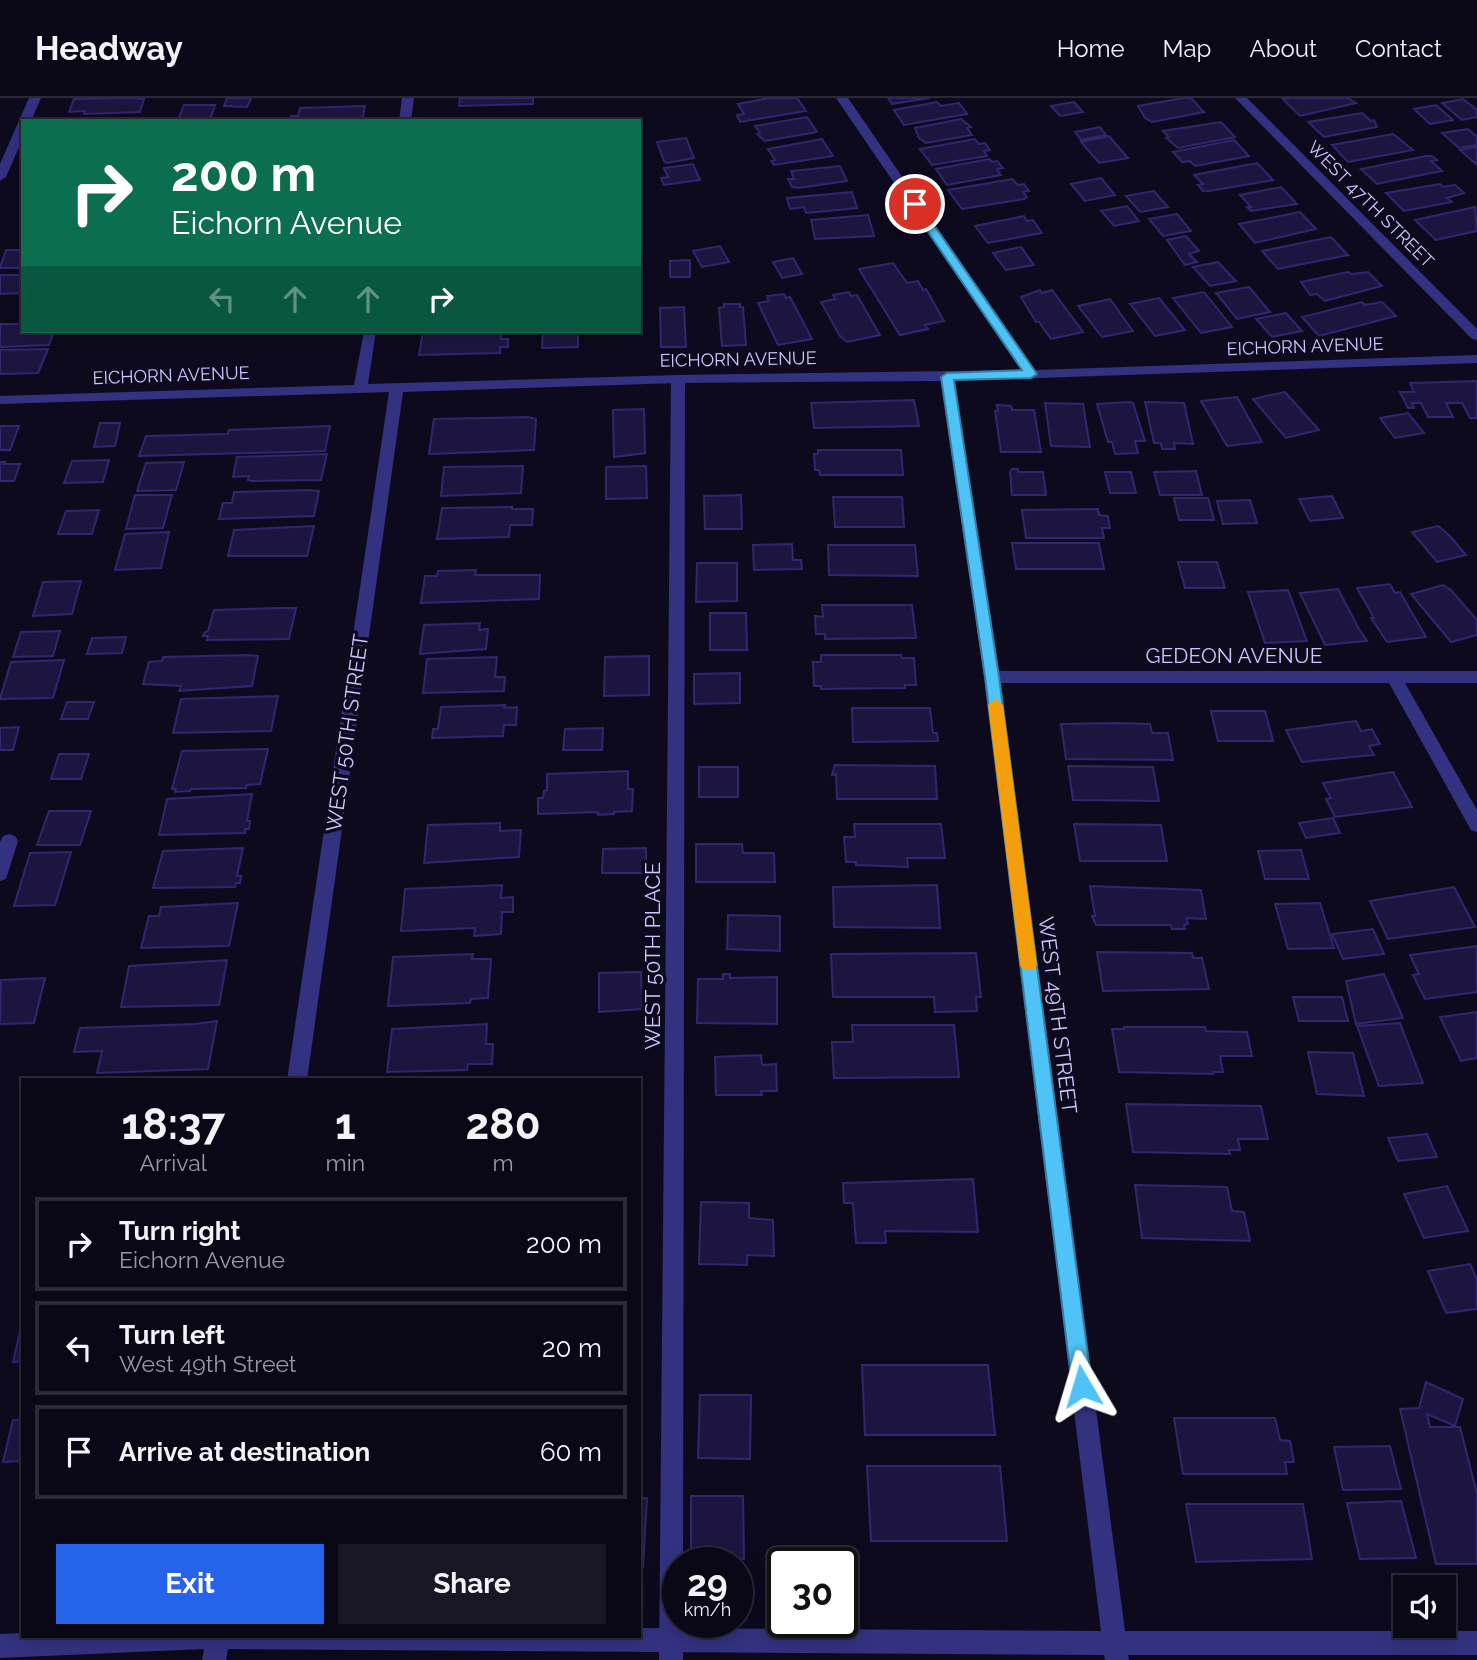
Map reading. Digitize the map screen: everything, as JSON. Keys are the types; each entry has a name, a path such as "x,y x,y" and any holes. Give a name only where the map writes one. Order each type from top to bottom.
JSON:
{"street":[{"path":"26,119 35,98"},
{"path":"405,119 408,98"},
{"path":"842,98 1031,374"},
{"name":"WEST 47TH STREET","path":"1241,98 1477,335"},
{"path":"0,177 21,130"},
{"path":"360,389 370,333"},
{"name":"EICHORN AVENUE","path":"0,400 678,379 947,377 1477,359"},
{"name":"WEST 49TH STREET","path":"947,377 992,677 1115,1651"},
{"name":"WEST 50TH PLACE","path":"671,1650 678,379"},
{"name":"WEST 50TH STREET","path":"297,1078 397,386"},
{"path":"1392,675 1477,825"},
{"name":"GEDEON AVENUE","path":"992,677 1477,677"},
{"path":"0,874 9,841"},
{"path":"0,1646 1115,1651 1477,1643"}],"building":[{"path":"227,98 251,98 247,107 224,106"},
{"path":"460,98 533,98 533,104 459,106"},
{"path":"769,98 797,98 806,111 740,122 737,115 744,114 738,104"},
{"path":"888,98 930,98 892,104"},
{"path":"1191,98 1204,112 1152,122 1145,118 1138,106"},
{"path":"1348,98 1356,103 1300,116 1283,99"},
{"path":"74,99 144,99 140,112 84,114 85,111 69,112"},
{"path":"1463,99 1477,110 1477,117 1462,120 1442,103"},
{"path":"937,102 941,106 959,103 967,114 904,125 894,110"},
{"path":"1074,102 1083,112 1060,116 1051,106"},
{"path":"184,105 215,105 210,119 178,119"},
{"path":"1436,105 1453,120 1430,124 1414,109"},
{"path":"365,106 362,119 290,119 291,116 298,116 300,108"},
{"path":"1362,113 1371,121 1374,120 1377,127 1324,137 1308,122"},
{"path":"807,117 817,132 765,141 757,134 760,133 755,126"},
{"path":"961,119 971,127 967,128 972,135 926,143 919,138 915,128"},
{"path":"1221,122 1235,137 1178,148 1166,138 1169,137 1163,131"},
{"path":"1100,127 1106,135 1081,140 1075,132"},
{"path":"1468,129 1477,137 1477,145 1459,148 1442,133"},
{"path":"1393,134 1413,150 1348,162 1332,145"},
{"path":"1109,136 1128,158 1099,163 1081,142"},
{"path":"686,138 694,158 667,163 664,161 657,142"},
{"path":"822,139 833,156 774,165 771,161 775,160 768,149"},
{"path":"975,139 979,144 985,143 990,150 984,151 987,156 932,165 920,149"},
{"path":"1234,140 1249,156 1195,166 1190,161 1182,162 1173,152"},
{"path":"1477,147 1477,165 1460,150"},
{"path":"1426,156 1437,160 1431,161 1442,171 1377,184 1361,169"},
{"path":"989,159 992,162 997,161 1003,168 997,169 1001,175 947,185 936,169"},
{"path":"1257,163 1273,180 1203,191 1198,185 1203,184 1194,175"},
{"path":"693,164 700,180 664,185 661,178 668,177 664,168"},
{"path":"840,166 847,181 798,188 792,187 788,179 794,179 791,171"},
{"path":"1101,178 1115,195 1085,201 1071,184"},
{"path":"1012,179 1018,185 1024,184 1029,191 1023,192 1027,197 962,209 948,190"},
{"path":"1440,184 1443,187 1455,185 1464,193 1447,198 1452,202 1404,211 1386,193"},
{"path":"1281,187 1297,204 1251,211 1247,207 1251,207 1240,195"},
{"path":"1154,191 1168,207 1140,212 1126,196"},
{"path":"852,192 857,208 806,213 804,207 790,209 787,198"},
{"path":"1127,206 1139,221 1114,226 1101,211"},
{"path":"1475,207 1477,231 1436,240 1415,220"},
{"path":"1300,212 1316,229 1255,243 1239,224"},
{"path":"1177,214 1191,231 1163,236 1149,219"},
{"path":"868,215 874,236 815,239 811,220"},
{"path":"1024,216 1027,221 1033,220 1042,233 988,243 975,226"},
{"path":"1186,236 1199,251 1189,254 1197,262 1185,265 1167,240"},
{"path":"1331,237 1348,255 1278,269 1262,251"},
{"path":"720,246 729,262 702,267 693,251"},
{"path":"1021,247 1034,265 1006,270 993,253"},
{"path":"6,250 21,250 21,268 0,268"},
{"path":"793,258 802,274 782,278 773,262"},
{"path":"690,260 690,277 670,277 670,261"},
{"path":"1218,262 1236,281 1210,286 1193,267"},
{"path":"893,263 907,283 918,281 923,290 926,289 944,321 925,325 928,329 900,335 859,269"},
{"path":"1348,272 1368,272 1382,286 1325,301 1317,294 1310,295 1301,282"},
{"path":"0,275 21,275 21,293 0,294"},
{"path":"1249,287 1270,312 1237,319 1216,293"},
{"path":"1040,290 1042,293 1052,290 1083,332 1051,339 1039,322 1036,322 1021,297"},
{"path":"849,292 851,296 857,295 880,335 847,342 840,336 821,302 835,299 833,295"},
{"path":"1204,292 1232,327 1201,333 1173,298"},
{"path":"784,294 786,298 790,297 812,339 778,345 758,303 769,301 767,296"},
{"path":"1159,298 1185,330 1155,336 1130,304"},
{"path":"1110,299 1133,331 1102,337 1078,306"},
{"path":"1362,302 1365,305 1382,302 1396,316 1319,336 1302,317"},
{"path":"724,304 740,304 740,307 743,307 746,345 722,346 719,308 724,307"},
{"path":"684,307 686,347 661,347 660,308"},
{"path":"1286,313 1302,331 1272,337 1256,319"},
{"path":"0,324 21,324 21,333 55,333 49,345 0,347"},
{"path":"423,333 502,333 501,339 508,339 508,347 500,347 500,353 419,355"},
{"path":"543,333 578,333 578,347 542,348"},
{"path":"48,349 38,373 0,374 0,350"},
{"path":"1477,381 1477,418 1470,418 1462,403 1446,403 1453,417 1428,417 1421,403 1412,403 1414,408 1408,408 1400,392 1414,392 1410,383"},
{"path":"1285,392 1319,430 1286,438 1253,399"},
{"path":"1237,397 1262,442 1227,446 1201,401"},
{"path":"914,400 919,426 814,428 811,403"},
{"path":"1145,402 1184,403 1193,444 1174,443 1175,449 1162,449 1161,443 1154,443"},
{"path":"1045,403 1083,404 1090,447 1051,446"},
{"path":"1133,403 1145,441 1135,441 1138,453 1115,454 1112,442 1108,442 1097,404"},
{"path":"997,405 1011,406 1012,410 1034,410 1041,452 1001,452 995,411 998,411"},
{"path":"644,409 645,453 614,457 613,410"},
{"path":"1408,413 1424,433 1395,438 1380,418"},
{"path":"434,419 536,419 534,450 429,454"},
{"path":"100,423 120,423 115,446 94,447"},
{"path":"0,426 19,426 10,450 0,450"},
{"path":"330,426 325,451 139,456 146,436 228,434 229,430"},
{"path":"818,450 901,450 903,475 820,475 819,470 815,470 814,454 818,454"},
{"path":"327,454 321,480 252,481 248,480 249,476 233,477 237,457"},
{"path":"109,460 103,482 64,483 72,461"},
{"path":"0,462 20,464 14,481 0,481"},
{"path":"184,462 176,490 137,491 146,463"},
{"path":"523,466 521,493 441,496 444,467"},
{"path":"646,466 647,498 606,499 606,467"},
{"path":"1012,469 1018,469 1018,472 1043,472 1046,495 1012,495"},
{"path":"1196,471 1202,495 1160,495 1154,472"},
{"path":"1105,472 1131,472 1136,493 1110,493"},
{"path":"319,491 314,516 219,519 223,503 232,503 234,492"},
{"path":"135,495 172,495 163,528 126,529"},
{"path":"741,495 742,529 705,529 704,496"},
{"path":"1332,496 1343,518 1310,521 1299,499"},
{"path":"833,497 902,497 904,527 835,527"},
{"path":"1174,498 1208,498 1214,520 1179,520"},
{"path":"1250,500 1257,523 1223,524 1217,501"},
{"path":"442,508 533,509 532,525 510,525 509,537 437,539"},
{"path":"1098,509 1099,515 1108,516 1110,528 1102,528 1104,538 1026,538 1022,510"},
{"path":"99,510 92,534 58,534 66,511"},
{"path":"314,526 307,556 228,556 234,530"},
{"path":"1438,526 1466,555 1437,562 1412,532"},
{"path":"169,532 161,568 115,570 125,534"},
{"path":"1012,543 1099,543 1104,569 1016,569"},
{"path":"792,544 793,560 801,560 802,569 754,570 753,545"},
{"path":"828,545 915,545 918,576 829,575"},
{"path":"1178,562 1217,562 1225,588 1185,588"},
{"path":"697,563 737,563 737,601 696,602"},
{"path":"476,570 475,575 540,575 539,599 421,603 425,576 437,576 438,571"},
{"path":"81,581 72,614 33,616 43,582"},
{"path":"1390,584 1395,593 1400,592 1426,637 1387,642 1371,618 1374,618 1357,588"},
{"path":"1443,585 1451,590 1477,620 1477,635 1451,642 1411,594"},
{"path":"1338,589 1367,641 1325,645 1300,593"},
{"path":"1288,590 1307,641 1265,643 1248,592"},
{"path":"822,605 912,605 916,638 825,639 825,634 816,634 815,616 823,617"},
{"path":"296,608 289,639 207,640 208,636 203,636 208,631 214,610"},
{"path":"710,613 746,613 747,650 710,650"},
{"path":"480,623 479,630 488,629 486,649 420,654 424,625"},
{"path":"60,631 53,656 13,657 21,632"},
{"path":"126,637 122,653 87,654 92,638"},
{"path":"821,655 901,655 902,658 914,658 916,685 905,685 905,688 821,689 821,686 814,686 813,662 821,662"},
{"path":"258,656 252,686 179,691 181,686 143,684 149,662 162,661 163,657"},
{"path":"649,656 649,695 604,696 605,657"},
{"path":"497,657 495,677 505,677 504,691 423,693 427,659"},
{"path":"64,660 53,698 0,699 11,662"},
{"path":"740,673 740,703 694,704 694,674"},
{"path":"278,696 271,731 173,733 181,699"},
{"path":"67,702 94,702 88,719 61,719"},
{"path":"505,705 504,708 517,707 516,725 504,725 503,736 432,738 433,729 438,729 441,707"},
{"path":"852,708 930,708 933,733 937,733 938,741 853,742"},
{"path":"1211,711 1265,711 1273,741 1218,741"},
{"path":"1356,721 1361,731 1372,729 1380,744 1369,746 1374,755 1302,762 1286,730"},
{"path":"1061,724 1150,724 1152,733 1168,733 1173,760 1066,759"},
{"path":"19,727 13,750 0,750 0,728"},
{"path":"603,728 602,750 563,750 565,729"},
{"path":"268,749 260,784 247,785 246,788 175,792 176,789 172,789 182,751"},
{"path":"59,754 89,754 81,779 51,779"},
{"path":"835,765 935,766 937,799 837,799 836,774 832,775"},
{"path":"1068,766 1153,767 1159,801 1073,800"},
{"path":"699,767 738,767 738,797 699,797"},
{"path":"628,771 628,789 633,789 632,811 598,815 598,812 538,814 538,798 543,798 544,791 547,790 547,774"},
{"path":"1393,772 1412,807 1335,817 1326,799 1331,798 1323,783"},
{"path":"252,794 247,821 250,821 249,829 245,829 245,833 159,835 167,799"},
{"path":"49,811 91,811 80,845 37,845"},
{"path":"1333,818 1340,833 1306,838 1299,823"},
{"path":"500,823 500,831 521,830 519,857 424,863 428,825"},
{"path":"854,824 941,824 945,858 907,858 908,867 856,865 856,862 846,862 844,837 855,837"},
{"path":"1074,824 1161,825 1167,861 1080,861"},
{"path":"696,844 742,844 743,853 774,853 775,882 696,882"},
{"path":"243,848 237,876 241,876 240,883 236,883 235,887 153,888 163,851"},
{"path":"646,848 646,873 602,873 603,849"},
{"path":"1301,850 1309,879 1265,879 1258,851"},
{"path":"71,852 55,905 14,906 30,853"},
{"path":"502,885 501,898 513,897 513,912 502,912 501,934 474,936 475,928 401,931 405,889"},
{"path":"937,885 940,928 834,927 833,887"},
{"path":"1090,886 1201,890 1206,919 1186,918 1188,924 1184,925 1185,929 1172,929 1171,925 1096,925 1092,916 1095,916"},
{"path":"1454,887 1475,927 1388,939 1370,901"},
{"path":"238,903 229,946 141,948 149,916 159,916 161,907"},
{"path":"1320,903 1334,948 1288,949 1275,904"},
{"path":"728,915 780,916 780,951 727,949"},
{"path":"1373,929 1384,954 1343,959 1332,934"},
{"path":"1477,946 1477,992 1425,999 1413,975 1419,974 1410,955"},
{"path":"1097,952 1192,953 1193,958 1202,958 1209,989 1103,991"},
{"path":"976,953 981,997 976,997 977,1011 935,1012 934,997 833,997 831,954"},
{"path":"473,954 472,959 491,959 488,998 471,999 470,1003 388,1006 393,957"},
{"path":"227,960 219,1005 121,1007 129,966"},
{"path":"641,972 642,1009 599,1012 599,973"},
{"path":"723,974 730,974 730,978 777,977 777,1024 697,1023 698,979 723,979"},
{"path":"1384,974 1403,1018 1356,1024 1346,981"},
{"path":"45,978 34,1023 0,1024 1,980"},
{"path":"1293,997 1342,997 1348,1021 1299,1021"},
{"path":"1477,1012 1477,1058 1461,1061 1440,1017"},
{"path":"217,1021 208,1069 97,1073 102,1051 74,1052 80,1028"},
{"path":"1400,1023 1423,1083 1379,1086 1357,1026"},
{"path":"487,1024 486,1044 493,1044 492,1064 468,1064 467,1070 387,1072 392,1029"},
{"path":"852,1025 954,1025 959,1077 834,1078 832,1042 853,1042"},
{"path":"1205,1027 1206,1031 1247,1032 1252,1056 1220,1056 1223,1072 1213,1074 1119,1072 1112,1029"},
{"path":"1308,1052 1353,1053 1364,1096 1317,1094"},
{"path":"761,1055 762,1065 776,1064 777,1091 761,1091 762,1095 716,1095 715,1057"},
{"path":"1126,1104 1261,1106 1268,1139 1238,1139 1240,1150 1229,1150 1230,1154 1133,1152"},
{"path":"1427,1134 1437,1157 1398,1161 1388,1138"},
{"path":"973,1179 978,1232 885,1231 886,1243 856,1243 853,1203 844,1203 843,1183"},
{"path":"1135,1185 1227,1187 1232,1211 1244,1212 1250,1241 1142,1238"},
{"path":"1447,1186 1468,1231 1424,1238 1404,1194"},
{"path":"701,1202 749,1203 749,1218 773,1220 774,1256 747,1255 747,1265 699,1264"},
{"path":"1470,1264 1477,1280 1477,1309 1446,1313 1428,1271"},
{"path":"21,1327 21,1361 13,1362"},
{"path":"862,1365 988,1365 995,1435 865,1435"},
{"path":"1426,1382 1463,1399 1455,1426 1427,1414 1430,1427 1460,1427 1477,1494 1477,1564 1436,1564 1400,1409 1419,1408"},
{"path":"700,1395 751,1395 750,1459 698,1458"},
{"path":"1174,1418 1275,1418 1280,1440 1290,1441 1294,1462 1285,1462 1287,1474 1183,1474"},
{"path":"13,1420 21,1420 21,1461 3,1462"},
{"path":"1390,1446 1401,1489 1343,1490 1334,1447"},
{"path":"867,1466 1000,1466 1007,1541 871,1541"},
{"path":"691,1496 743,1496 744,1547 691,1547"},
{"path":"641,1498 647,1498 643,1567"},
{"path":"1401,1501 1416,1558 1360,1559 1347,1503"},
{"path":"1186,1504 1303,1504 1312,1559 1196,1562"}],"slow traffic":[{"path":"996,705 1029,965"}],"route":[{"path":"915,204 1031,374 947,377 992,677 1082,1386"}]}
